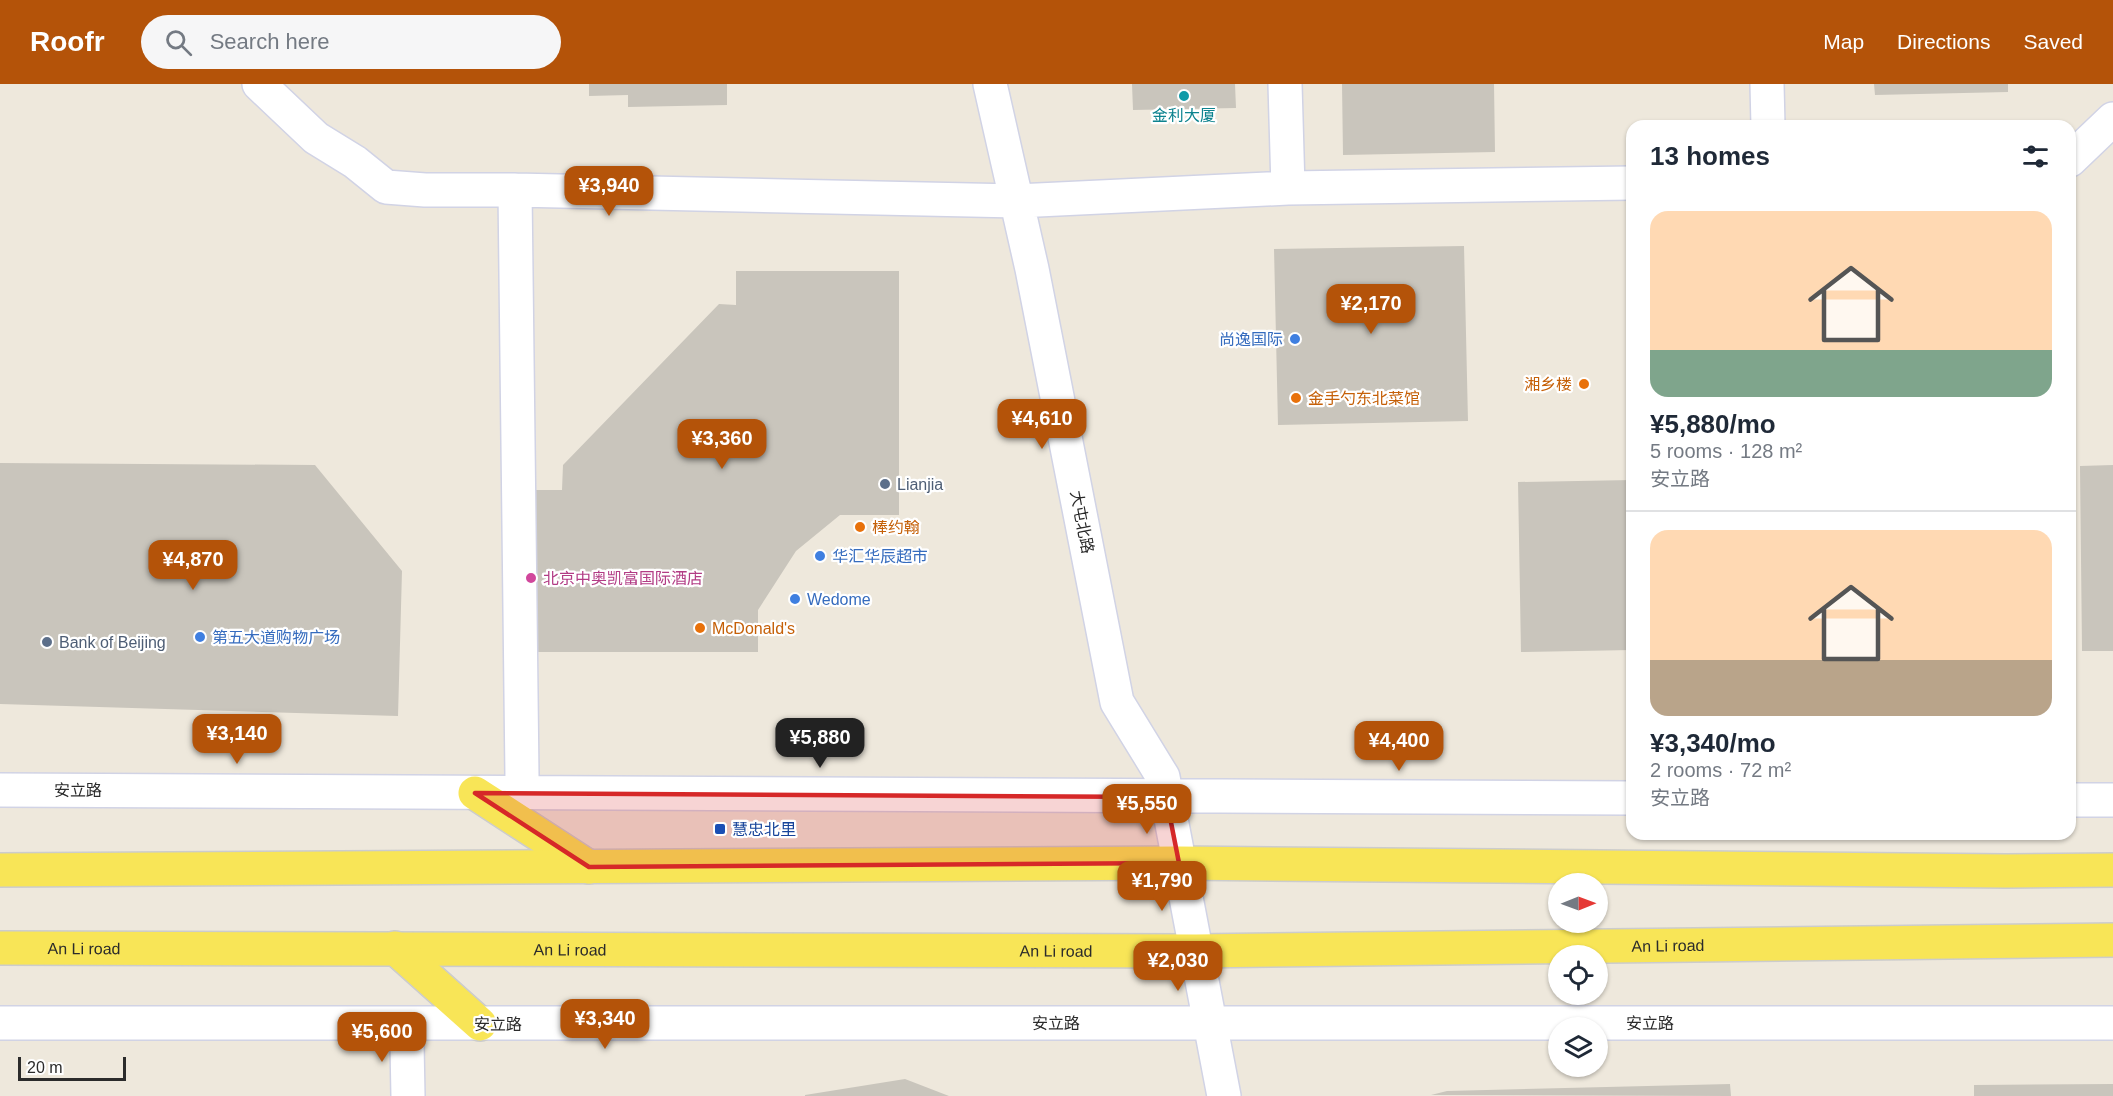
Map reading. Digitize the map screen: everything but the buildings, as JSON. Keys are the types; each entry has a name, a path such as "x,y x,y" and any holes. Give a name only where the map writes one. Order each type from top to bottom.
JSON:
{"main road":[{"path":"475,793 589,867"},
{"path":"0,870 1179,863 2006,871 2113,870"},
{"name":"An Li road","path":"0,948 1196,951 2113,940"},
{"path":"395,948 480,1024"}],"street":[{"path":"259,84 316,138 355,162 386,188 1017,201 1288,188 1626,183"},
{"name":"大屯北路","path":"990,84 1035,280 1117,702 1163,777 1210,1023"},
{"path":"1285,84 1288,188"},
{"path":"1767,84 1768,120"},
{"path":"2076,154 2113,119"},
{"path":"515,190 524,793"},
{"name":"安立路","path":"0,790 1626,798"},
{"path":"2076,800 2113,800"},
{"name":"安立路","path":"0,1023 2113,1023"},
{"path":"1210,1023 1224,1096"},
{"path":"402,1024 407,1044 408,1096"}],"highlighted area":[{"path":"475,793 1166,797 1179,863 589,867"}],"place":[{"name":"金利大厦","path":"1184,96"},
{"name":"尚逸国际","path":"1295,339"},
{"name":"湘乡楼","path":"1584,384"},
{"name":"金手勺东北菜馆","path":"1296,398"},
{"name":"Lianjia","path":"885,484"},
{"name":"棒约翰","path":"860,527"},
{"name":"华汇华辰超市","path":"820,556"},
{"name":"北京中奥凯富国际酒店","path":"531,578"},
{"name":"Wedome","path":"795,599"},
{"name":"McDonald's","path":"700,628"},
{"name":"第五大道购物广场","path":"200,637"},
{"name":"Bank of Beijing","path":"47,642"},
{"name":"慧忠北里","path":"720,829"}]}
